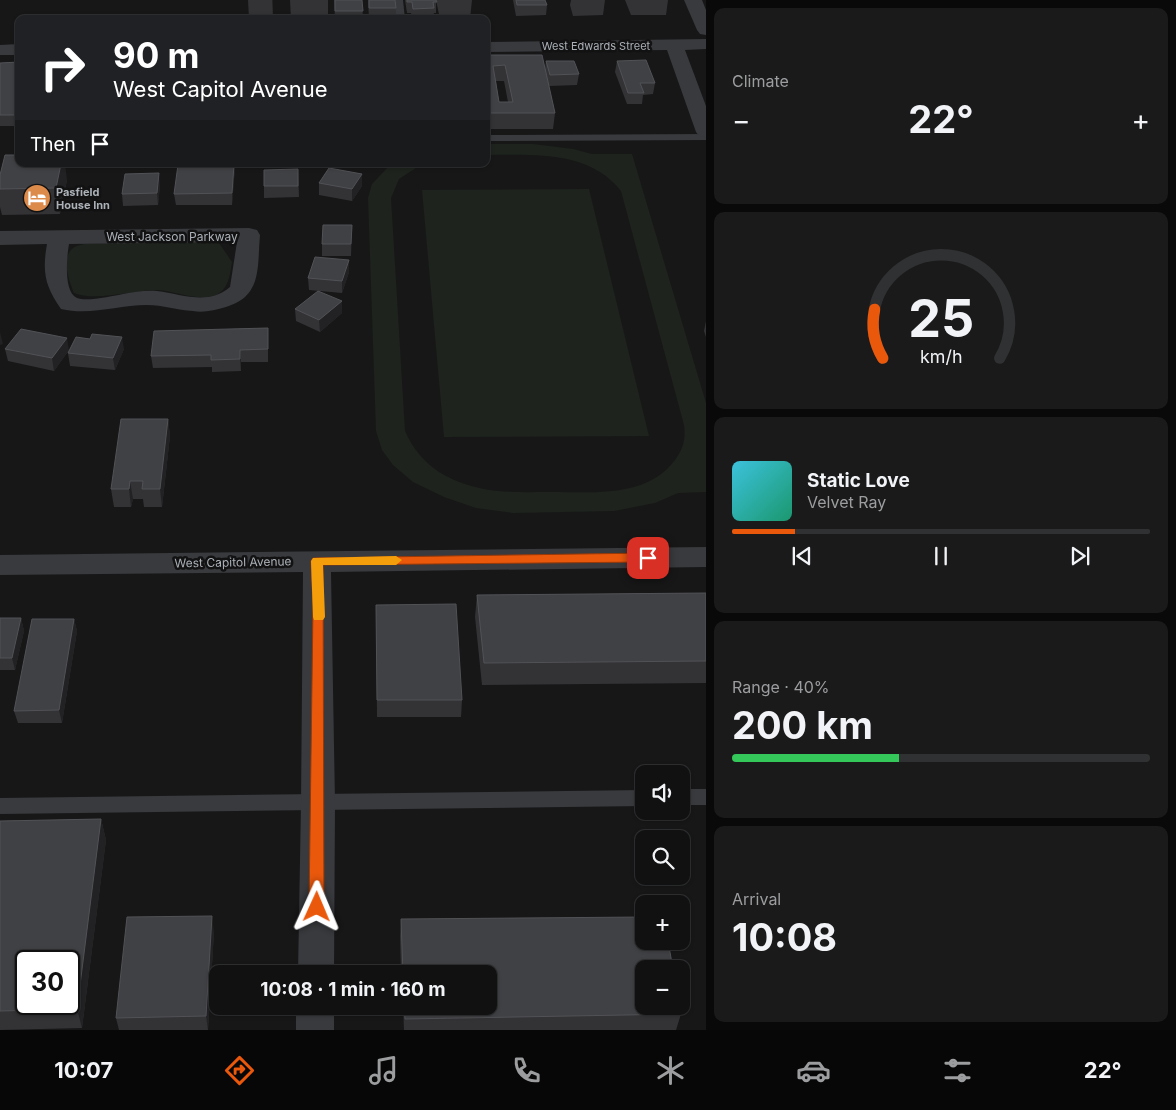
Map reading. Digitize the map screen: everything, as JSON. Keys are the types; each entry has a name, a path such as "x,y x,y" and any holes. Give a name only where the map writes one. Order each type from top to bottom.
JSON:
{"street":[{"path":"693,0 706,30"},
{"name":"West Edwards Street","path":"490,46 706,44"},
{"path":"674,45 706,132"},
{"path":"0,50 15,49"},
{"name":"West Jackson Parkway","path":"0,238 60,236 249,235 241,290 234,296 212,304 197,305 170,299 145,298 92,307 69,304 63,297 58,284 54,262 60,236"},
{"name":"West Capitol Avenue","path":"0,565 706,557"},
{"path":"316,965 318,803 317,561"},
{"path":"315,1015 315,1030"}],"lane":[{"path":"398,0 400,15"},
{"path":"490,138 706,137"},
{"path":"690,797 706,797"},
{"path":"0,806 635,798"}],"shaded area":[{"path":"490,144 533,144 573,149 592,154 632,154 706,403 706,492 678,493 655,503 614,511 513,513 476,508 444,497 413,482 393,465 382,450 376,431 368,198 372,184 388,167 417,167 399,179 391,198 405,431 410,441 429,464 455,480 497,491 602,492 635,487 650,481 675,460 682,448 685,435 684,425 621,191 608,178 593,168 577,162 559,158 490,155"},
{"path":"589,189 649,436 444,437 422,190"},
{"path":"205,241 219,243 232,262 228,281 224,289 216,295 209,297 194,297 158,290 103,296 83,295 74,293 68,276 67,258 76,246 84,244"}],"building":[{"path":"335,0 362,0 363,11 335,11"},
{"path":"369,0 395,0 396,8 369,8"},
{"path":"407,0 436,0 437,2 433,2 434,8 413,9 412,2 407,2"},
{"path":"516,0 545,0 547,5 517,5"},
{"path":"490,55 542,55 555,113 490,113","holes":["505,65 513,102 499,102 493,66"]},
{"path":"646,60 655,83 640,83 644,93 628,93 617,61"},
{"path":"546,61 574,61 579,74 550,75"},
{"path":"15,62 15,115 0,115 0,63"},
{"path":"5,155 15,155 15,167 60,167 56,188 0,189 0,175"},
{"path":"178,167 234,167 232,193 174,194"},
{"path":"329,168 362,174 352,189 319,183"},
{"path":"298,169 298,186 264,186 264,170"},
{"path":"159,173 157,193 122,194 125,174"},
{"path":"323,225 352,225 351,244 322,244"},
{"path":"315,257 349,260 342,281 308,278"},
{"path":"318,291 342,301 319,320 295,309"},
{"path":"268,328 268,349 240,350 240,359 211,360 211,355 151,356 154,331"},
{"path":"21,329 67,338 52,358 5,349"},
{"path":"92,334 122,337 113,358 68,353 76,337 90,339"},
{"path":"121,419 168,419 160,489 142,489 143,481 130,481 129,489 111,489"},
{"path":"706,593 706,661 484,663 477,595"},
{"path":"456,604 462,700 377,700 376,605"},
{"path":"0,618 21,618 12,658 0,658"},
{"path":"32,619 74,619 59,710 14,711"},
{"path":"101,819 80,985 80,950 15,950 15,1011 0,1011 0,821"},
{"path":"212,916 206,1016 116,1018 127,917"},
{"path":"635,917 635,950 670,950 671,960 635,960 635,1015 405,1019 405,1015 497,1015 497,965 403,965 401,919"}],"slow traffic":[{"path":"319,617 317,561 396,560"}],"place":[{"name":"Pasfield House Inn","path":"37,198"}],"route":[{"path":"317,907 319,606 317,561 648,558"}]}
